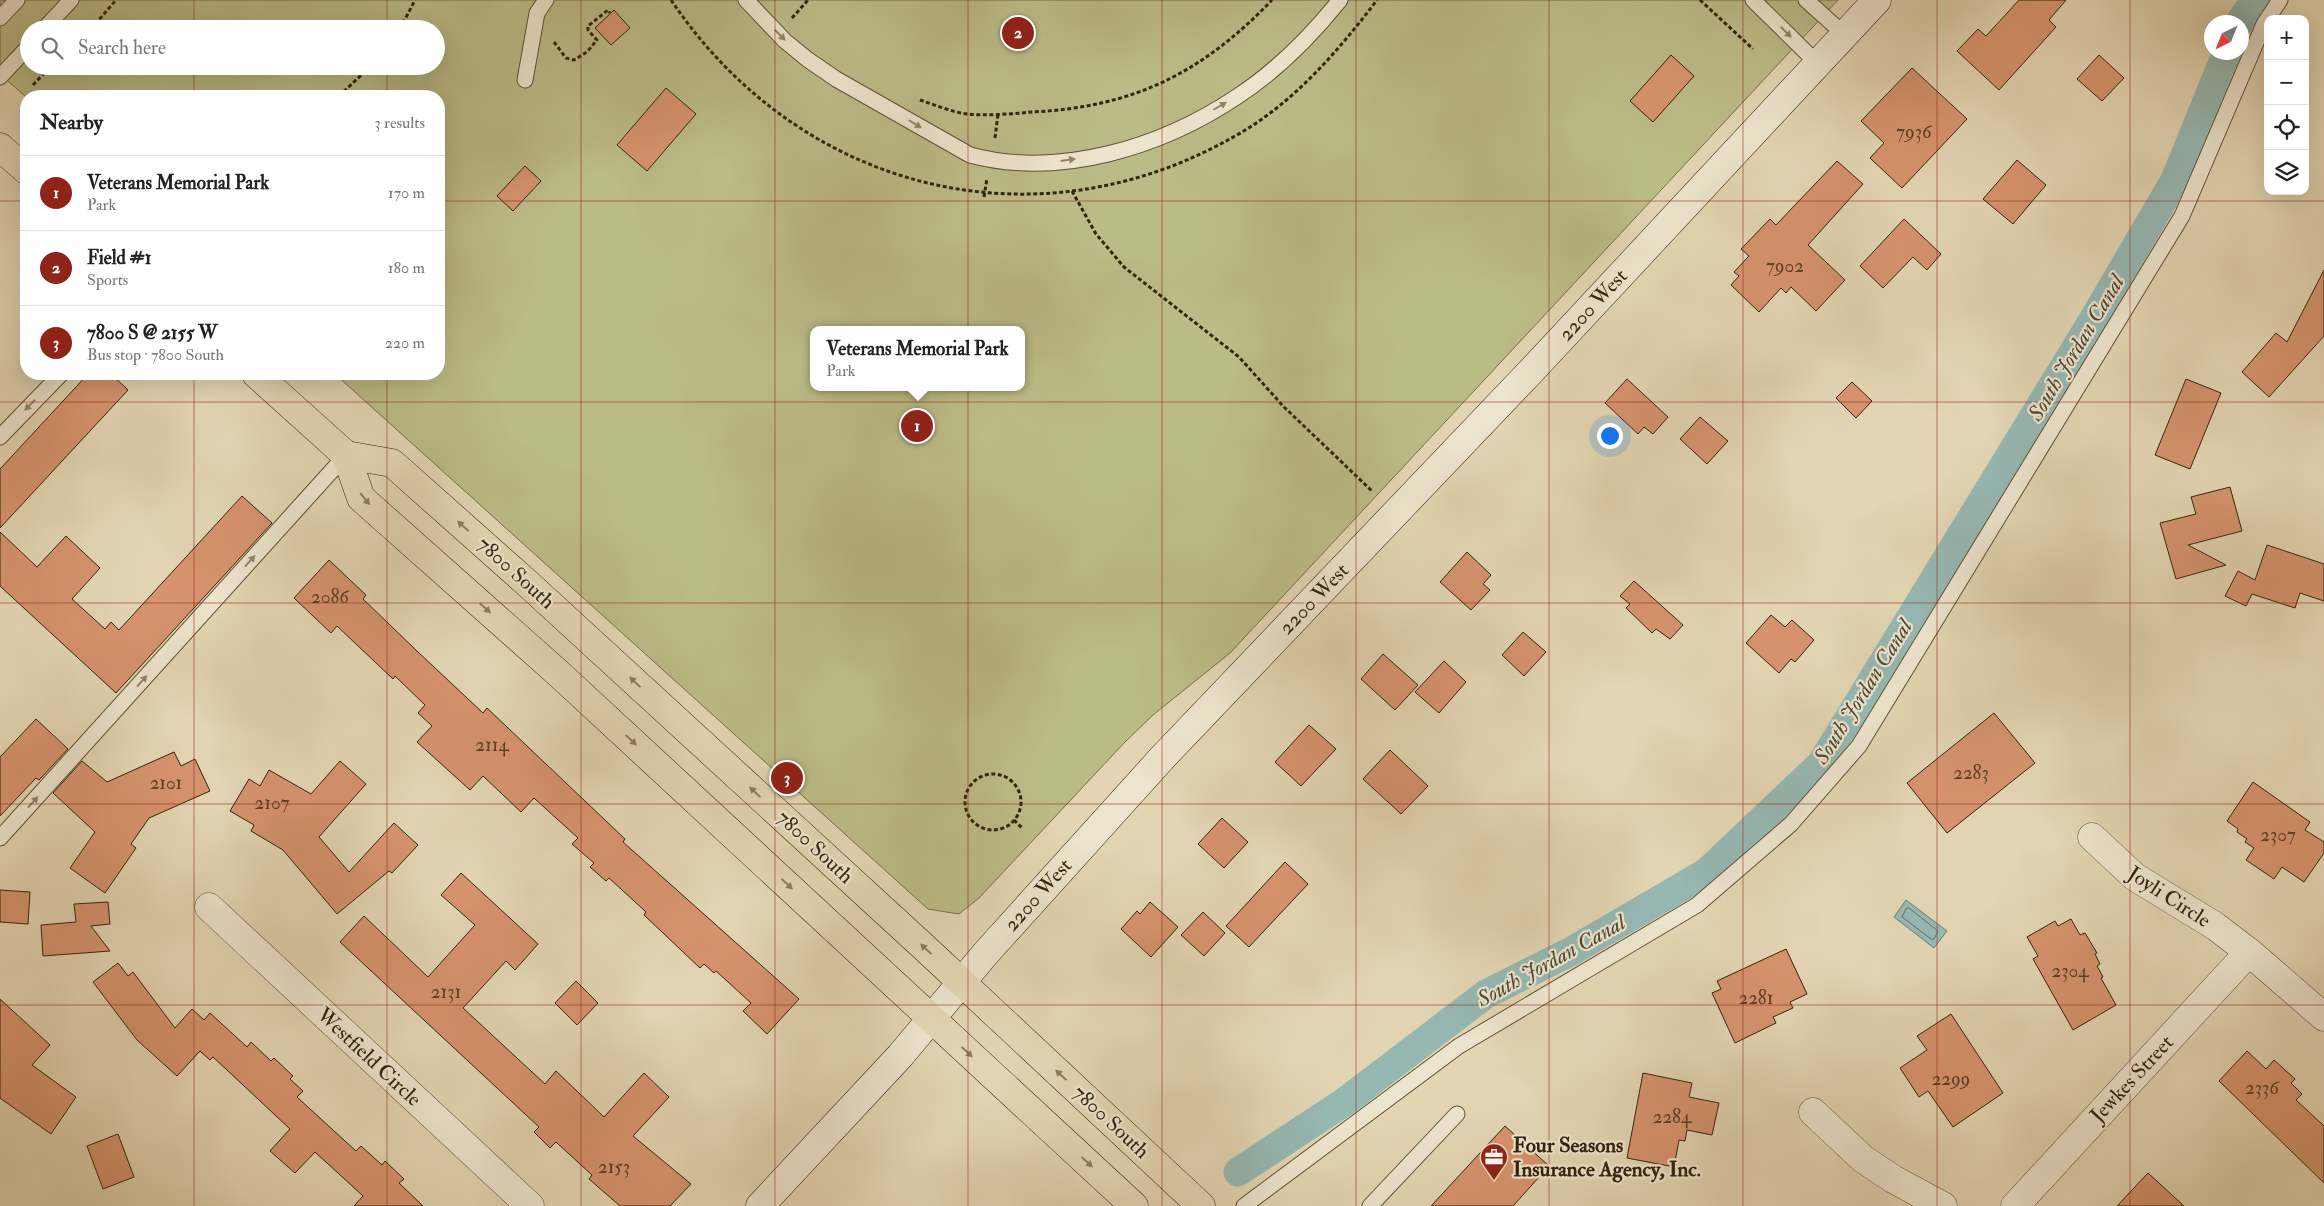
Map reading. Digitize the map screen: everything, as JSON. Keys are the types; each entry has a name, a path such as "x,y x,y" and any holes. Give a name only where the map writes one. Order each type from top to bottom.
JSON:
{"main road":[{"path":"0,147 20,165"},
{"path":"263,380 346,455 361,498 558,673 1134,1206"},
{"name":"7800 South","path":"346,455 392,463 542,596 1201,1206"}],"street":[{"name":"2200 West","path":"760,1206 900,1056 962,983 1162,758 1541,361 1878,0"},
{"name":"Joyli Circle","path":"2092,837 2135,877 2214,926 2250,952 2324,1017"},
{"name":"Westfield Circle","path":"209,908 530,1206"},
{"name":"Jewkes Street","path":"2016,1206 2250,952"},
{"path":"1813,1112 1862,1159 1943,1206"}],"lane":[{"path":"0,18 17,0"},
{"path":"52,20 71,0"},
{"path":"525,80 537,13 546,0"},
{"path":"746,0 785,41 836,79 970,155 990,161 1026,164 1103,155 1149,141 1194,121 1238,96 1276,66 1310,35 1340,0"},
{"path":"1753,0 1818,64"},
{"path":"1806,0 1845,35"},
{"path":"1244,1206 1459,1046 1697,905 1791,824 1859,746 2182,216 2264,24 2280,0"},
{"path":"0,77 20,56"},
{"path":"0,437 55,380"},
{"path":"0,838 346,455"},
{"path":"1370,1206 1457,1114"}],"path":[{"path":"99,20 116,0"},
{"path":"405,20 415,0"},
{"path":"671,0 708,50 729,73 770,108 794,125 846,154 916,182 984,195 1072,191 1131,180 1172,166 1244,131 1300,87 1327,61 1377,0"},
{"path":"791,19 808,0"},
{"path":"917,99 967,114 1068,110 1102,103 1149,89 1178,75 1231,40 1272,0"},
{"path":"1700,0 1753,50"},
{"path":"597,40 588,30 588,26 608,10 610,13"},
{"path":"785,13 796,24"},
{"path":"553,39 560,53 566,58 574,60 587,52 602,36"},
{"path":"33,85 42,75"},
{"path":"345,90 361,75"},
{"path":"993,145 998,114"},
{"path":"984,195 988,174"},
{"path":"1072,191 1096,234 1124,267 1239,358 1289,413 1372,492"},
{"path":"984,775 1002,775 1016,786 1021,804 1014,820 998,829 988,829 973,821 967,813 966,795 976,780 984,775"},
{"path":"1014,820 1022,828"}],"green space":[{"path":"0,0 1838,0 1230,653 1153,715 1125,742 979,898 959,914 928,909 342,380 445,380 445,90 20,90 20,92 0,74"}],"water":[{"path":"1906,900 1947,931 1934,948 1894,917"}],"building":[{"path":"2019,0 2066,0 2049,20 2056,27 1999,90 1957,51 1978,29 1986,36"},
{"path":"614,10 630,28 611,45 595,28"},
{"path":"1671,55 1694,76 1653,122 1630,101"},
{"path":"2099,55 2124,78 2102,101 2077,79"},
{"path":"1912,68 1967,119 1902,188 1870,158 1884,143 1861,121"},
{"path":"666,88 696,114 647,171 617,145"},
{"path":"2017,160 2046,185 2013,224 1983,199"},
{"path":"1837,161 1863,184 1808,245 1845,280 1816,311 1791,287 1786,293 1781,288 1759,312 1731,285 1739,276 1734,272 1749,256 1741,249 1770,219 1776,225"},
{"path":"525,166 541,181 513,211 497,196"},
{"path":"1904,219 1941,254 1927,270 1913,257 1883,288 1860,266"},
{"path":"2324,270 2324,336 2269,397 2242,372 2276,333 2287,342"},
{"path":"1627,379 1668,417 1653,434 1644,427 1638,434 1605,403"},
{"path":"2186,379 2221,393 2190,469 2155,455"},
{"path":"82,380 117,380 128,390 0,528 0,469"},
{"path":"1852,382 1872,401 1856,418 1836,398"},
{"path":"1700,417 1728,441 1707,464 1680,439"},
{"path":"2230,487 2242,531 2188,545 2226,565 2176,579 2160,523 2196,514 2191,497"},
{"path":"242,496 272,523 116,693 0,586 0,532 37,567 66,536 100,568 72,599 105,629 111,622 119,630"},
{"path":"2267,545 2324,564 2324,601 2300,593 2295,608 2252,594 2246,606 2225,596 2238,571 2255,580"},
{"path":"1467,552 1491,575 1483,584 1490,590 1471,610 1440,582"},
{"path":"329,560 366,595 363,599 483,713 487,708 625,839 623,842 799,999 767,1034 743,1011 751,1003 716,971 714,973 704,964 700,968 644,915 646,912 609,878 606,881 590,867 594,863 572,844 578,838 534,798 521,812 483,776 470,790 417,742 432,726 418,713 425,705 395,676 393,679 337,626 331,633 294,598"},
{"path":"1634,581 1683,625 1670,639 1656,629 1652,633 1626,608 1630,604 1620,596"},
{"path":"1771,615 1785,627 1792,620 1814,640 1795,662 1791,659 1779,673 1746,643"},
{"path":"1523,632 1546,652 1524,676 1502,655"},
{"path":"1383,654 1418,685 1395,710 1361,679"},
{"path":"1444,661 1466,682 1439,713 1415,692"},
{"path":"1994,713 2035,763 1947,833 1907,783"},
{"path":"36,719 68,749 39,780 36,778 0,816 0,757"},
{"path":"1309,725 1336,749 1301,786 1275,762"},
{"path":"1390,750 1428,786 1401,814 1363,779"},
{"path":"174,752 181,766 195,759 210,791 149,818 131,844 136,848 105,893 70,868 95,832 53,793 82,761 107,782"},
{"path":"340,761 366,784 319,837 349,872 394,823 418,845 392,873 389,871 337,914 283,850 251,831 254,825 230,811 249,779 260,786 269,770 311,794"},
{"path":"2253,782 2310,822 2305,830 2324,842 2324,853 2304,882 2282,867 2274,879 2246,860 2254,848 2245,842 2247,839 2237,832 2238,829 2227,821"},
{"path":"1222,818 1248,842 1224,868 1198,844"},
{"path":"1285,862 1308,884 1249,947 1226,926"},
{"path":"461,873 538,944 515,970 506,961 463,1008 545,1084 556,1071 604,1117 644,1073 669,1097 633,1136 691,1184 670,1206 620,1206 589,1179 592,1175 556,1142 550,1148 534,1132 539,1127 340,942 364,916 428,977 475,925 441,895"},
{"path":"0,890 30,892 28,924 0,922"},
{"path":"108,902 110,924 91,926 110,951 43,956 41,925 76,922 74,904"},
{"path":"1150,902 1178,927 1151,957 1121,929 1137,911 1140,914"},
{"path":"1203,912 1225,933 1204,956 1181,935"},
{"path":"2071,919 2080,935 2085,933 2097,953 2095,954 2100,964 2097,966 2103,977 2101,978 2116,1005 2073,1030 2033,959 2038,956 2027,937 2055,921 2058,926"},
{"path":"1786,949 1807,994 1790,1002 1793,1008 1773,1017 1776,1023 1735,1043 1712,993 1721,989 1717,981"},
{"path":"118,963 128,976 133,972 175,1028 192,1009 204,1020 210,1013 247,1047 251,1042 271,1061 274,1058 293,1076 290,1079 303,1091 297,1097 356,1151 361,1146 382,1165 385,1161 404,1179 399,1183 423,1206 354,1206 363,1196 315,1152 295,1173 270,1151 290,1129 213,1057 210,1060 200,1051 177,1076 137,1040 93,982"},
{"path":"576,981 598,1003 577,1025 555,1003"},
{"path":"0,999 50,1045 32,1065 76,1097 51,1134 0,1098"},
{"path":"1951,1014 2003,1093 1953,1127 1928,1091 1919,1097 1900,1068 1927,1050 1917,1036"},
{"path":"2247,1051 2266,1069 2274,1060 2295,1079 2291,1083 2302,1094 2296,1100 2324,1126 2324,1183 2219,1081"},
{"path":"1643,1073 1692,1083 1689,1097 1719,1103 1712,1135 1687,1130 1685,1141 1679,1140 1674,1167 1627,1158"},
{"path":"1505,1126 1549,1166 1513,1206 1431,1206"},
{"path":"118,1134 134,1177 103,1189 87,1146"},
{"path":"2148,1173 2184,1206 2117,1206"}],"waterway":[{"name":"South Jordan Canal","path":"2245,15 2255,0"},
{"name":"South Jordan Canal","path":"1238,1172 1343,1103 1486,994 1570,952 1707,872 1821,764 2093,320 2175,180 2224,60"}],"place":[{"name":"Field #1","path":"1018,33"},
{"name":"Veterans Memorial Park","path":"917,426"},
{"name":"7800 S @ 2155 W","path":"787,778"},
{"name":"Four Seasons Insurance Agency, Inc.","path":"1494,1181"}]}
